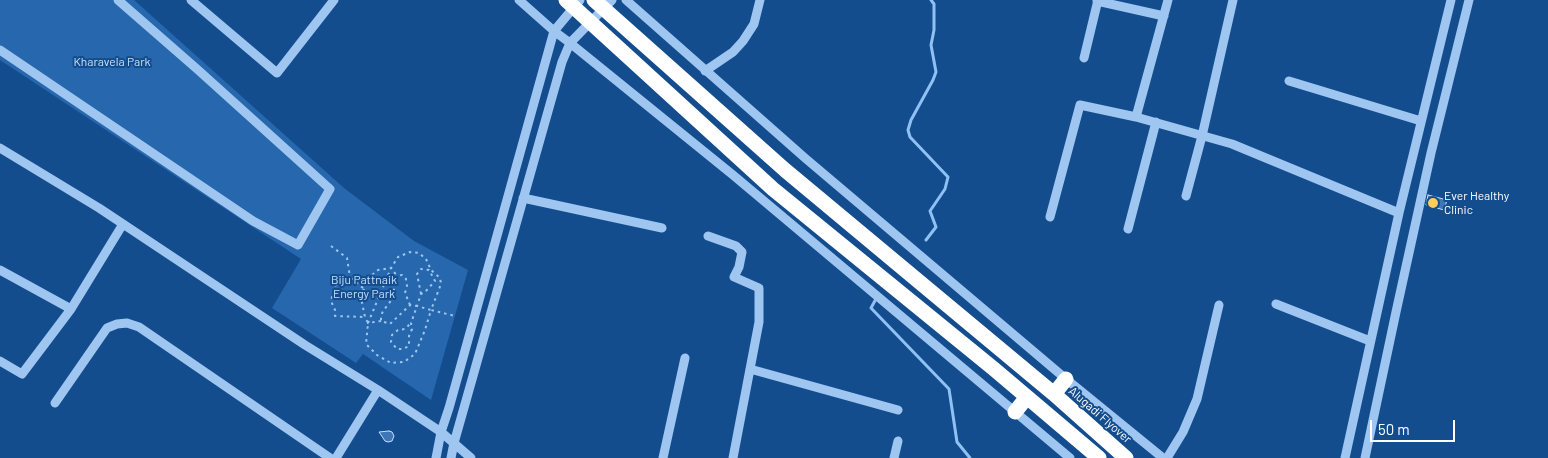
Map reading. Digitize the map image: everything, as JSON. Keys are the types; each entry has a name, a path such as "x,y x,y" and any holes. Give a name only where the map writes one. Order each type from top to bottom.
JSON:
{"highway":[{"path":"566,0 774,189 994,369 1099,458"},
{"name":"Alugadi Flyover","path":"594,0 785,170 1054,394 1126,458"},
{"path":"1054,394 1066,379"},
{"path":"1015,412 1027,397"}],"street":[{"path":"0,50 253,221 298,245 330,189 118,0"},
{"path":"192,0 278,73 334,0"},
{"path":"520,0 554,31 732,175 1070,458"},
{"path":"436,458 441,432 554,31 580,0"},
{"path":"451,458 562,62 570,43 612,0"},
{"path":"626,0 805,158 1066,379 1163,458"},
{"path":"705,71 733,52 744,41 754,24 760,0"},
{"path":"1084,58 1098,0 1164,16"},
{"path":"1136,116 1168,0"},
{"path":"1186,196 1202,136 1233,0"},
{"path":"1344,458 1399,213 1451,0"},
{"path":"1365,458 1432,152 1470,0"},
{"path":"1289,81 1421,121"},
{"path":"1050,218 1080,105 1136,116 1232,144 1399,213"},
{"path":"1128,229 1156,122"},
{"path":"0,148 123,224 305,345 378,390 441,432 471,458"},
{"path":"523,198 662,228"},
{"path":"0,361 22,374 71,309 123,224"},
{"path":"708,236 736,246 742,252 739,267 734,277 759,288 759,322 733,458"},
{"path":"0,270 71,309"},
{"path":"1276,304 1370,342"},
{"path":"1168,458 1183,432 1197,399 1219,305"},
{"path":"54,403 107,328 127,323 139,327 330,458"},
{"path":"663,458 685,358"},
{"path":"750,369 898,410"},
{"path":"336,458 378,390"},
{"path":"894,458 898,441"}],"path":[{"path":"331,246 347,258 350,276 363,288"},
{"path":"410,252 419,253 426,260 431,270 440,278 441,284 415,354 404,362 391,363 377,355 366,344 368,323 391,268 398,257 410,252"},
{"path":"391,268 397,276"},
{"path":"368,323 361,298 363,288 367,279 378,270 391,268"},
{"path":"411,323 392,335 391,342 397,349 409,346 409,336 412,329 411,323 417,306 422,294 435,281 429,270 421,269 416,274 422,294"},
{"path":"397,276 402,275 406,279 405,294 410,305"},
{"path":"350,276 335,286 331,301 335,310 335,316 365,317"},
{"path":"381,322 383,310 390,302 394,290 394,280 397,276"},
{"path":"368,323 381,322 390,324 410,305"},
{"path":"410,305 455,316"}],"green space":[{"name":"Kharavela Park","path":"0,0 134,0 344,188 414,241 468,270 431,400 363,354 356,363 272,308 301,259 0,60"}],"building":[{"path":"1428,195 1447,200 1444,210 1426,205"},
{"path":"389,431 394,436 392,441 388,442 385,441 379,432"}],"waterway":[{"path":"926,240 936,227 930,211 945,189 948,177 910,137 908,130 911,120 936,72 931,45 934,30 934,4 931,0"},
{"path":"877,297 871,308 949,389 957,442 970,458"}],"place":[{"name":"Ever Healthy Clinic","path":"1433,203"}],"park label":[{"name":"Biju Pattnaik Energy Park","path":"364,287"}]}
